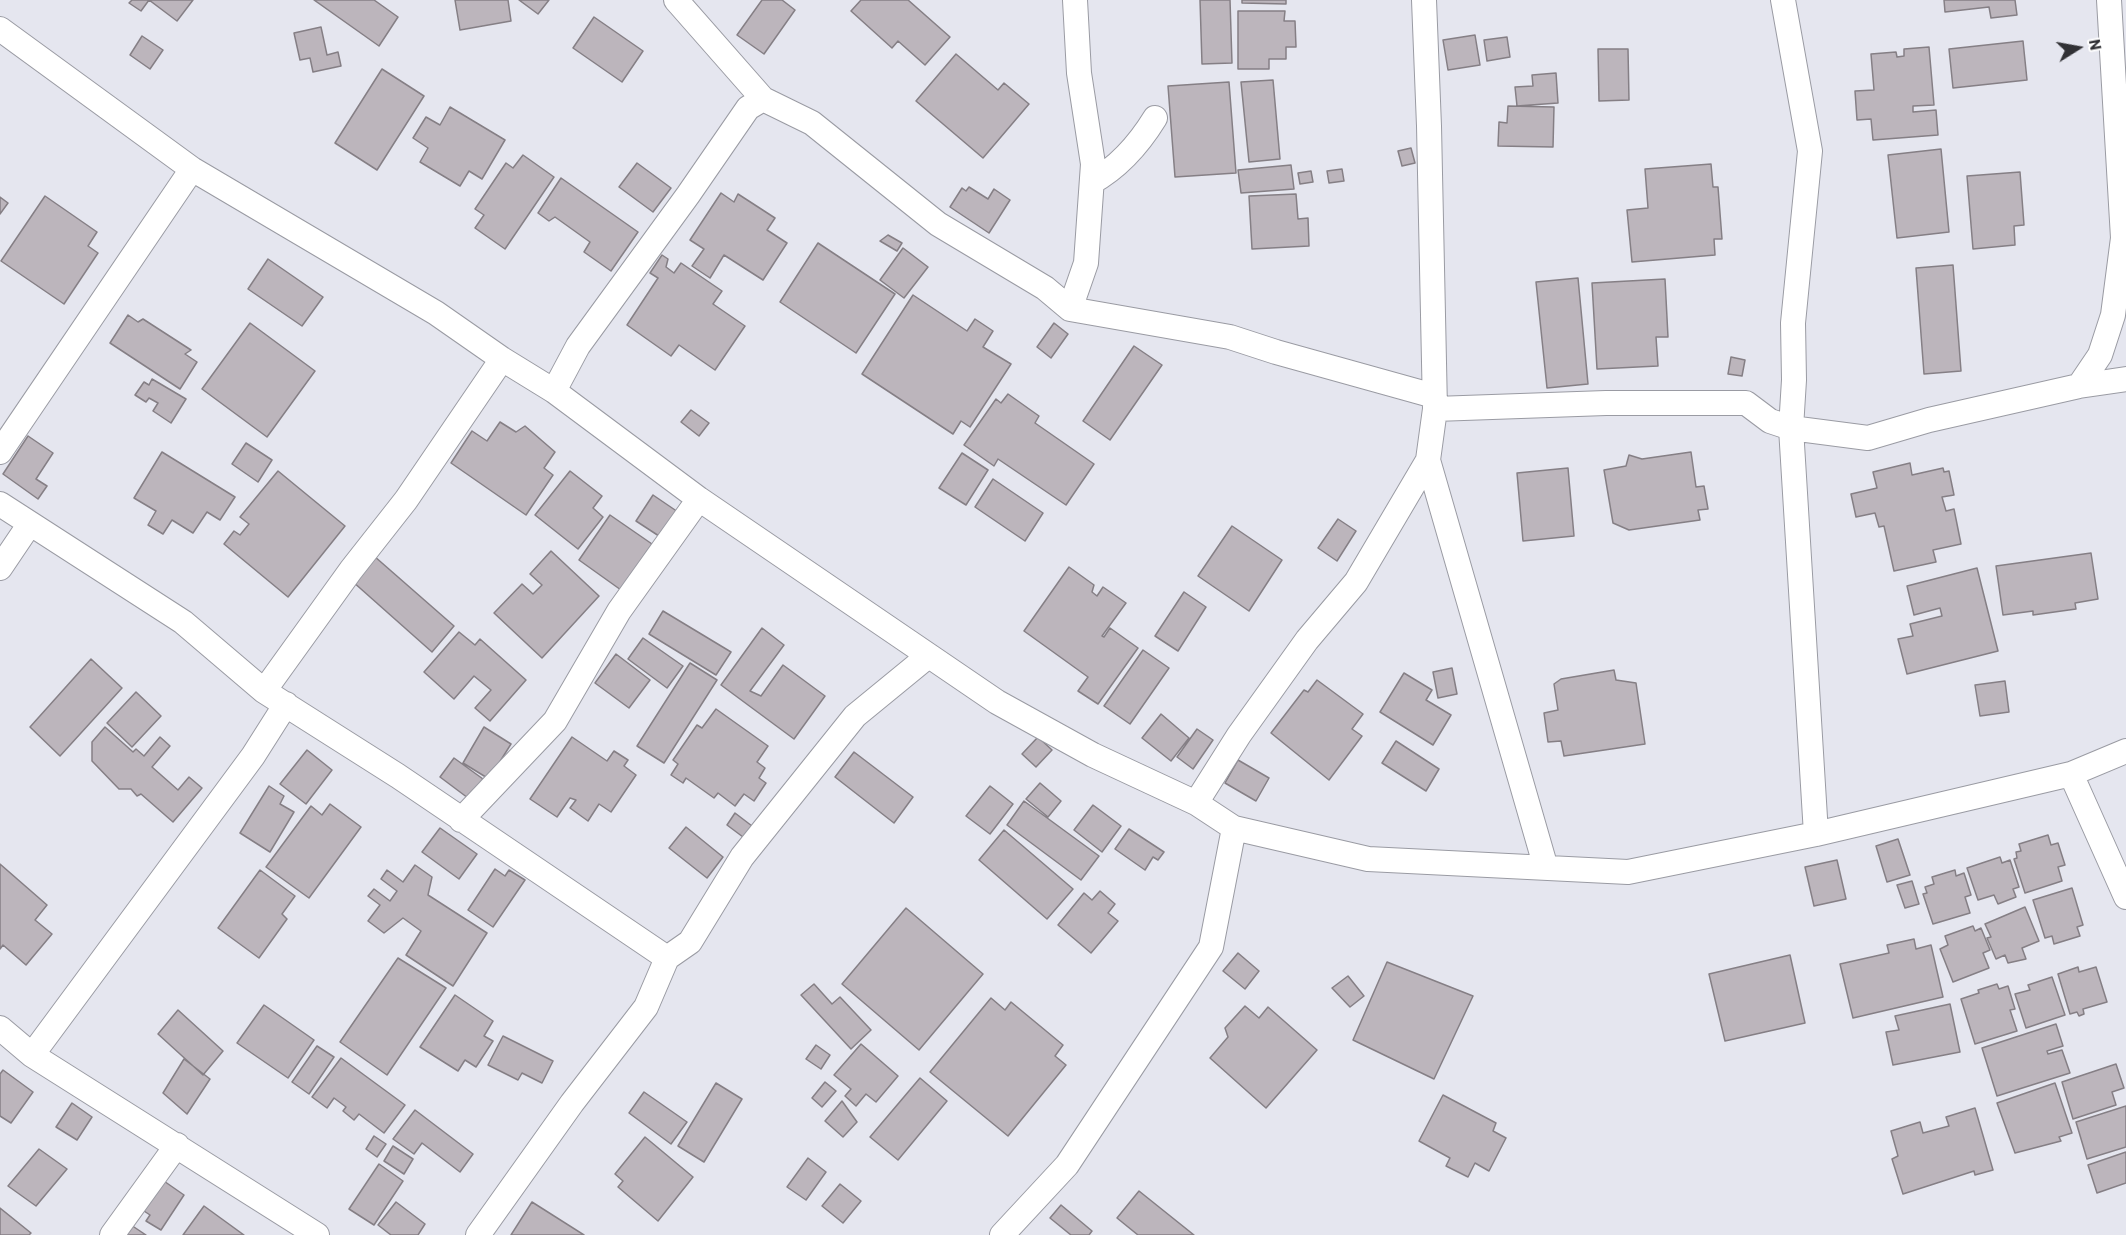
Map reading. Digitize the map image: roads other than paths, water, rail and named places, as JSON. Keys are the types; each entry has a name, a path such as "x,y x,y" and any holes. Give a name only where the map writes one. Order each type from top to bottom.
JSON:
{"street":[{"path":"676,0 763,99 812,123 938,224 1045,288 1070,309 1230,337 1435,403 1746,403 1770,421 1791,428 1868,438 1929,420 2079,386 2126,379"},
{"path":"1070,309 1086,263 1093,164 1079,73 1075,0"},
{"path":"1424,0 1430,126 1435,403 1428,460 1546,868"},
{"path":"1783,0 1810,151 1793,323 1794,380 1791,428 1816,834"},
{"path":"2079,386 2100,355 2113,315 2123,238 2121,138 2109,0"},
{"path":"0,29 192,169 435,313 554,391 699,499 927,657 997,702 1093,755 1196,803 1234,828 1368,859 1628,872 1816,834 2071,774 2126,751"},
{"path":"554,391 578,346 748,108 763,99"},
{"path":"1092,182 1108,173 1142,140 1155,118"},
{"path":"0,452 192,169"},
{"path":"264,691 351,570 406,500 502,359"},
{"path":"1196,803 1239,735 1307,640 1356,582 1428,460"},
{"path":"460,820 555,721 619,611 699,499"},
{"path":"0,504 29,525 183,622 264,691 398,776 667,958"},
{"path":"0,568 29,525"},
{"path":"478,1235 572,1104 646,1007 667,958 690,942 742,857 855,716 927,657"},
{"path":"32,1055 253,756 286,704"},
{"path":"2071,774 2126,897"},
{"path":"1002,1235 1067,1166 1211,947 1234,828"},
{"path":"0,1028 32,1055 317,1235"},
{"path":"112,1235 177,1145"}]}
